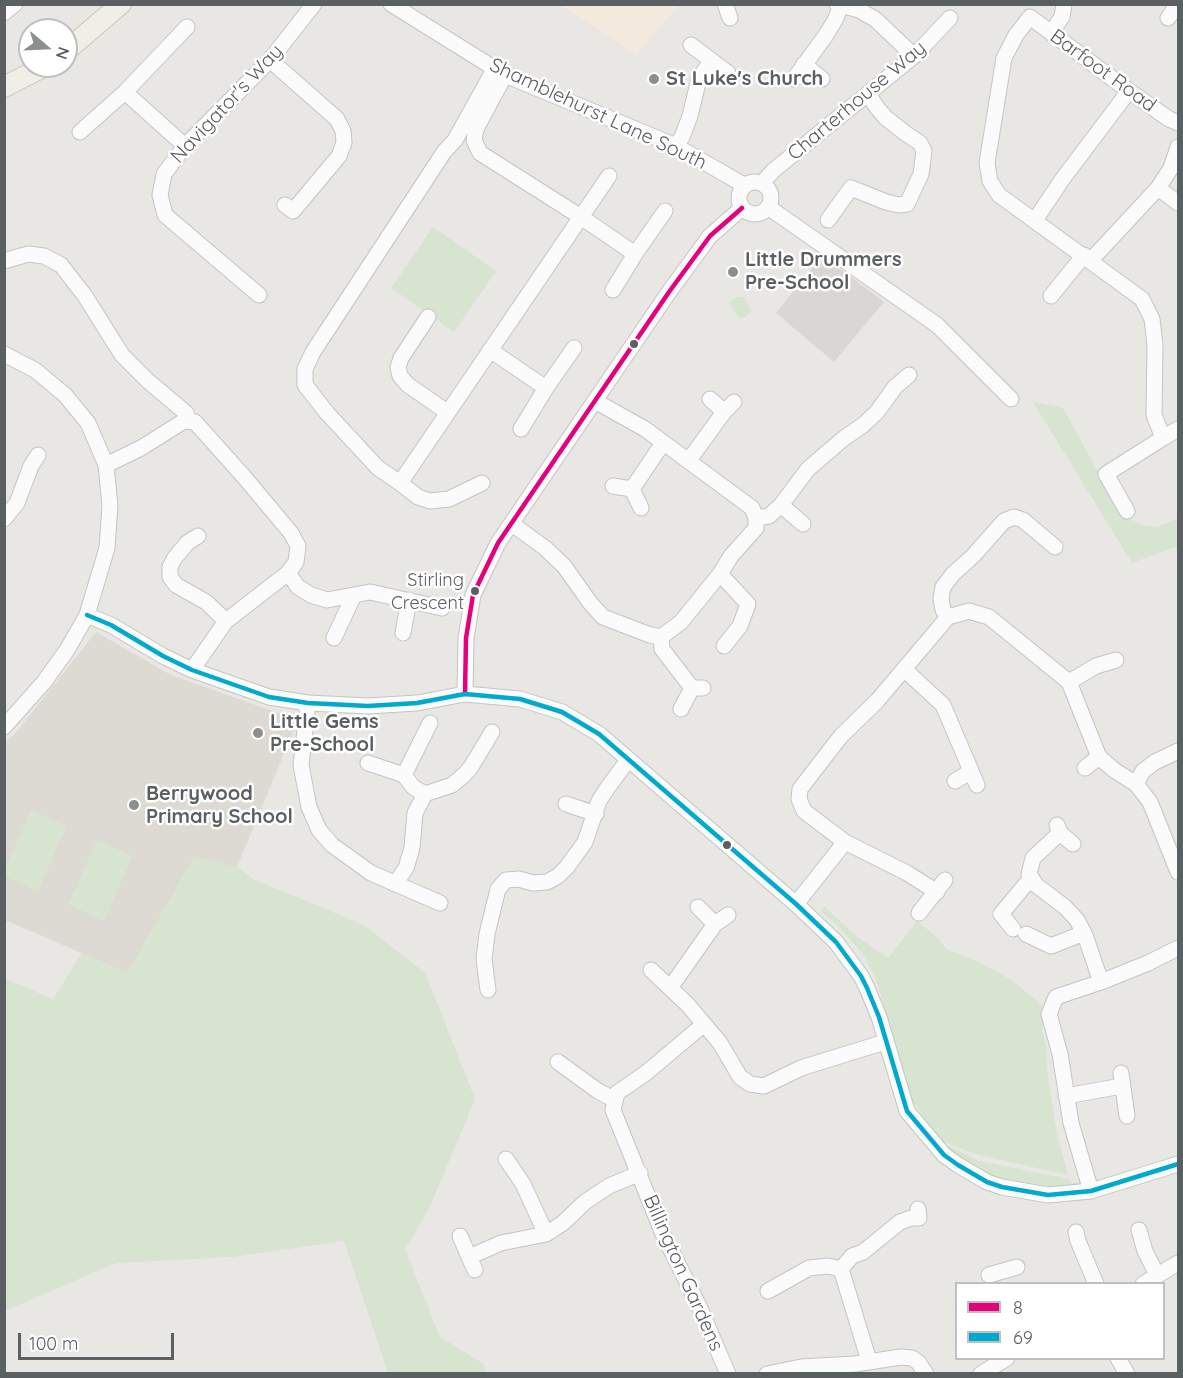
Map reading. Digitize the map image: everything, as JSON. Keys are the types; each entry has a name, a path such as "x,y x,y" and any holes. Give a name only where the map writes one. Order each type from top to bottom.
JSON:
{"main road":[{"path":"78,41 121,4"},
{"path":"4,87 22,78"}],"street":[{"path":"4,13 15,4"},
{"name":"Navigator's Way","path":"260,295 240,290 165,215 160,195 164,174 185,146 270,60 314,4"},
{"path":"1051,33 1062,17 1064,4"},
{"path":"1168,18 1178,4"},
{"path":"794,79 836,20 839,5 859,10 875,19 914,56"},
{"name":"Shamblehurst Lane South","path":"400,7 500,72 676,146 744,185"},
{"name":"Barfoot Road","path":"1035,220 994,189 987,163 1004,58 1016,35 1030,17 1129,91 1169,119 1179,123"},
{"name":"Charterhouse Way","path":"762,183 774,170 914,56 950,18"},
{"path":"83,123 125,92 183,36"},
{"path":"691,45 728,73"},
{"path":"270,60 337,119 343,131 344,143 339,156 289,213"},
{"path":"676,146 690,116 699,79 711,62"},
{"path":"804,64 822,79"},
{"path":"500,72 476,129 474,140 480,153 635,254"},
{"path":"483,483 449,499 430,501 418,497 378,468 327,413 305,385 306,369 314,352 437,162 456,141 500,72"},
{"path":"1129,91 1035,220 1142,299 1147,307 1152,319 1155,345 1154,415 1163,438"},
{"path":"125,92 185,146"},
{"path":"828,220 851,189 885,202 907,204 921,174 924,151 920,142 886,118 868,94"},
{"path":"1051,296 1087,257 1158,188 1171,168 1179,147"},
{"path":"400,483 608,176"},
{"path":"753,182 762,183 770,194 768,207 764,211 755,214 742,208 739,199 744,185 753,182"},
{"path":"1158,188 1179,202"},
{"path":"768,207 937,325 1011,399"},
{"path":"465,694 466,638 473,595 498,543 669,292 711,236 742,208"},
{"path":"613,290 665,211"},
{"path":"4,261 28,254 44,256 60,266 85,296 122,355 148,381 186,413 189,420"},
{"path":"428,317 401,358 398,367 400,376 408,385 447,412"},
{"path":"520,429 574,349"},
{"path":"490,350 546,388"},
{"path":"4,354 35,370 65,395 88,423 106,465 110,506 106,548 87,615 67,650 44,682 4,728"},
{"path":"756,519 769,516 782,505 808,469 877,412 895,387 909,375"},
{"path":"689,460 729,407 710,399"},
{"path":"595,401 645,429 689,460 752,507 756,519 756,528 731,556 720,574 681,622 661,637"},
{"path":"106,465 141,448 184,421 195,422 291,532 298,546 296,562 288,573 226,621 192,670"},
{"path":"1127,511 1106,474 1179,429"},
{"path":"632,489 663,443"},
{"path":"4,519 16,503 30,491 31,466 38,455"},
{"path":"613,486 632,489"},
{"path":"632,489 641,508"},
{"path":"782,505 803,524"},
{"path":"948,617 943,610 940,598 943,587 1004,520 1014,517 1036,521 1055,547"},
{"path":"512,524 545,548 564,566 603,617 640,632 661,637"},
{"path":"189,538 170,567 170,577 176,585 206,602 226,621"},
{"path":"288,573 298,587 311,596 327,600 370,592 442,608"},
{"path":"720,574 753,603 740,626 724,646"},
{"path":"334,638 354,595"},
{"path":"403,633 409,600"},
{"path":"919,913 941,886 907,873 845,842 804,811 799,799 800,789 841,736 905,670 948,617 969,611 989,617 1069,682 1099,757 1136,784 1150,802 1179,872"},
{"path":"87,615 111,625 192,670 269,697 309,703 388,705 417,703 465,694 520,699 562,712 600,734 836,942 861,976 879,1017 907,1111 944,1155 987,1182 1018,1191 1048,1195 1091,1191 1179,1164"},
{"path":"661,637 662,648 698,688 681,709"},
{"path":"1069,682 1094,663 1116,660"},
{"path":"905,670 943,705 952,723 974,779 955,780"},
{"path":"309,703 301,765 309,807 319,830 332,845 371,873 440,903"},
{"path":"404,775 430,723"},
{"path":"368,763 404,775 413,787 425,794 455,791 492,732"},
{"path":"1136,784 1143,771 1178,744"},
{"path":"1084,768 1099,757"},
{"path":"488,990 492,972 484,959 487,934 498,890 506,880 547,882 567,867 585,842 599,801 628,760"},
{"path":"395,884 406,868 412,848 416,813 425,794"},
{"path":"566,804 596,814"},
{"path":"1073,844 1059,829 1033,858 1029,874 1036,885 1065,907 1084,933 1101,982"},
{"path":"795,904 845,842"},
{"path":"1032,878 1001,914 1019,931 1051,946 1084,933"},
{"path":"698,907 715,924"},
{"path":"670,988 715,924 728,915"},
{"path":"1091,1191 1071,1123 1060,1054 1049,1014 1056,997 1101,982 1179,948"},
{"path":"651,970 720,1043 740,1077 750,1084 764,1086 801,1068 885,1042"},
{"path":"558,1062 598,1091 615,1100 617,1093 646,1073 703,1024"},
{"path":"1066,1096 1122,1079 1128,1116"},
{"name":"Billington Gardens","path":"615,1100 613,1110 663,1234 699,1306 728,1374"},
{"path":"506,1159 523,1184 546,1234"},
{"name":"Billington Gardens","path":"460,1236 472,1264 501,1243 546,1234 563,1223 585,1202 609,1186 640,1173"},
{"path":"841,1269 852,1256 863,1252 900,1222 920,1218"},
{"path":"1140,1230 1145,1251 1157,1275"},
{"path":"1076,1232 1095,1282"},
{"path":"1146,1282 1179,1263"},
{"path":"779,1290 808,1268 828,1266 841,1269"},
{"path":"841,1269 869,1361"},
{"path":"766,1374 901,1357 912,1358 918,1362 926,1374"},
{"path":"981,1374 1005,1360"},
{"path":"1119,1360 1127,1374"}],"shaded area":[{"path":"678,4 637,55 560,5"},
{"path":"822,255 884,302 834,362 776,313"},
{"name":"Berrywood Primary School","path":"96,632 171,675 298,720 237,867 178,995 5,920 4,743 14,735"}],"green space":[{"path":"433,227 496,271 454,332 391,288"},
{"path":"736,297 744,297 752,312 745,317 738,317 729,302"},
{"path":"1033,402 1063,408 1117,506 1131,519 1142,525 1156,527 1178,519 1178,546 1132,563"},
{"path":"31,810 67,826 38,891 5,876 5,869"},
{"path":"97,840 133,856 104,921 68,904"},
{"path":"194,856 237,867 253,879 364,925 425,973 475,1099 429,1209 405,1249 440,1337 484,1364 485,1373 388,1373 344,1241 232,1257 116,1263 5,1311 5,979 53,999 82,953 127,973"},
{"path":"824,906 856,936 888,958 917,921 938,938 946,949 983,964 1010,979 1038,1002 1047,1014 1042,1029 1046,1046 1048,1078 1057,1134 1068,1175 979,1155 946,1143 936,1134 909,1096 902,1080 875,976 862,953 821,911"},
{"path":"941,1145 947,1145 979,1161 1069,1179 1072,1183 1080,1182 1081,1185 1067,1189 1021,1186 983,1174"}],"transit line":[{"name":"8","path":"465,694 466,638 473,595 498,543 669,292 710,236 742,208"},
{"name":"69","path":"87,615 111,625 163,656 192,670 269,697 308,703 368,706 417,703 465,694 520,699 562,712 599,734 796,904 836,942 867,988 879,1017 907,1111 944,1155 987,1182 1048,1195 1091,1191 1178,1164"}],"place":[{"name":"St Luke's Church","path":"654,79"},
{"name":"Little Drummers Pre-School","path":"733,272"},
{"name":"Stirling Crescent","path":"475,591"},
{"name":"Little Gems Pre-School","path":"258,733"},
{"name":"Berrywood Primary School","path":"134,805"}]}
